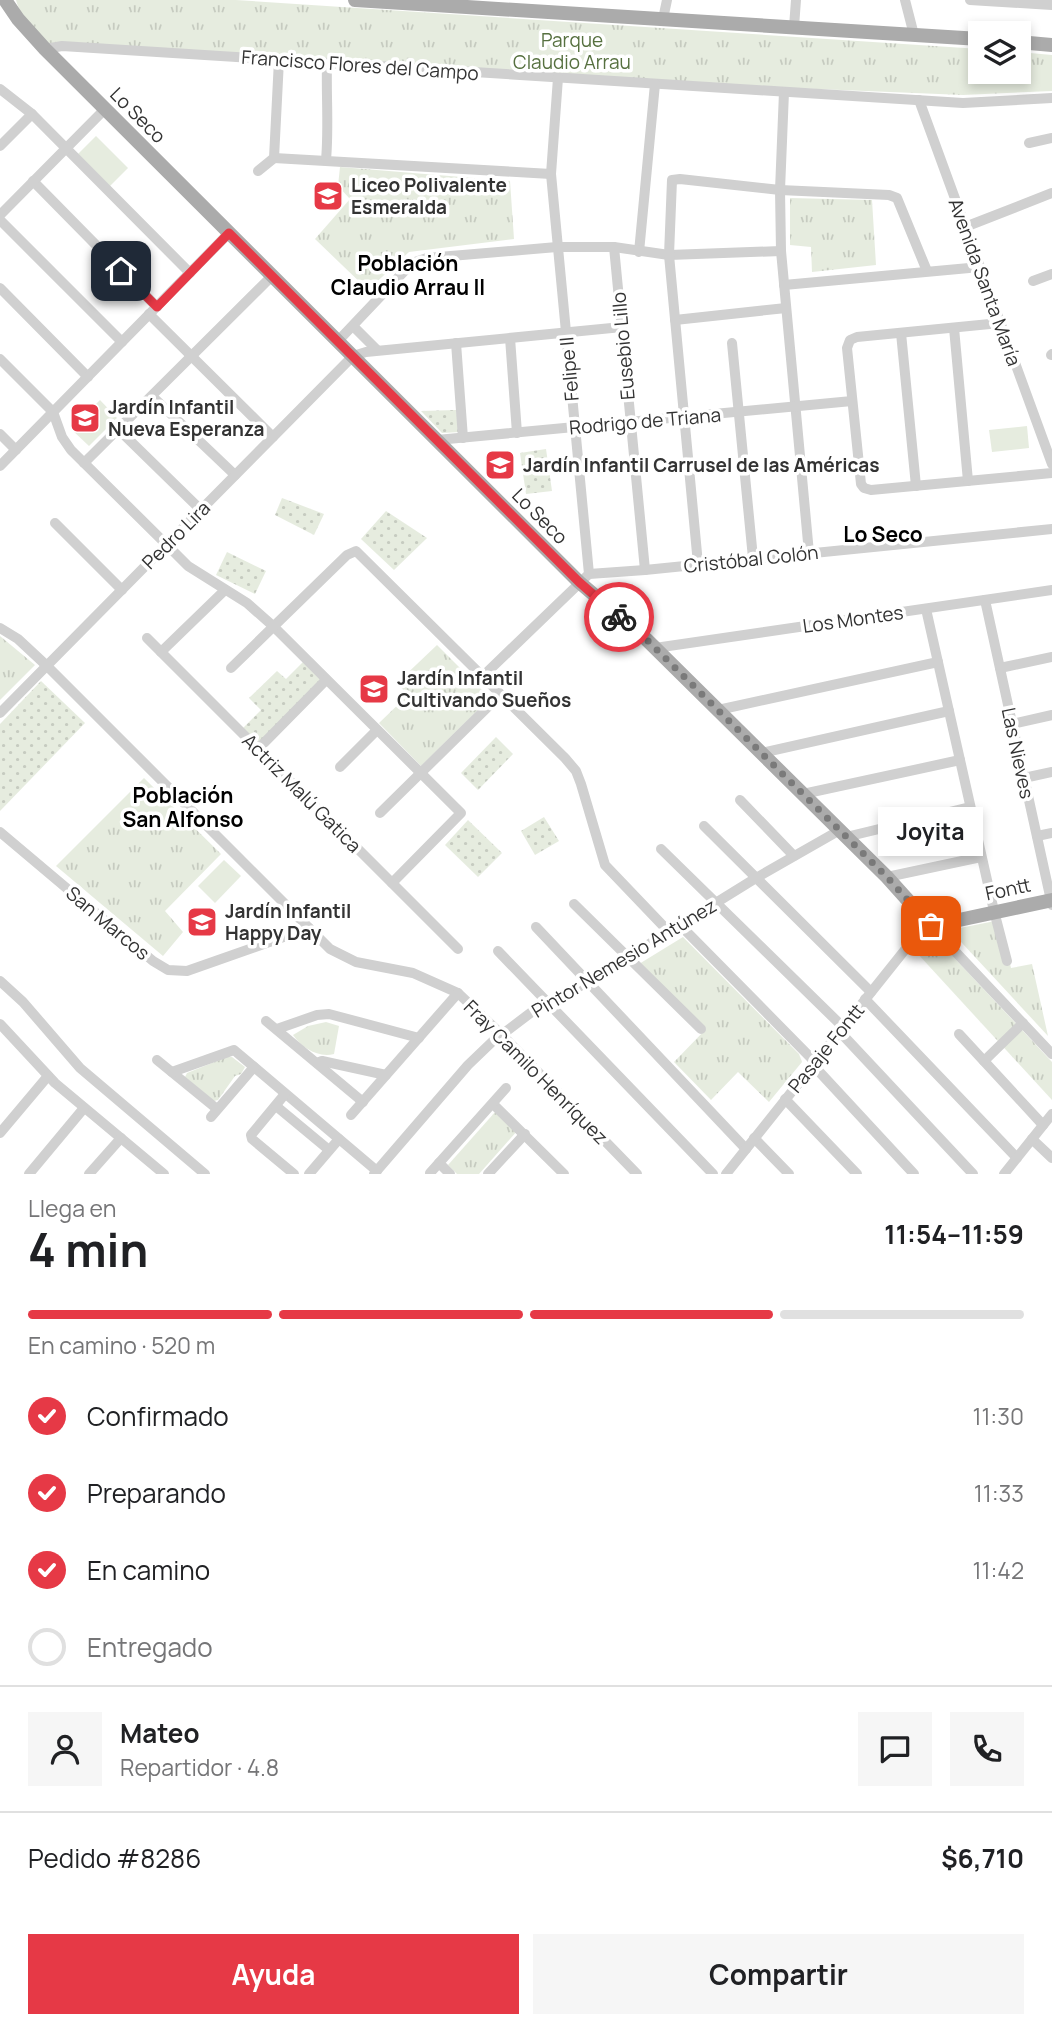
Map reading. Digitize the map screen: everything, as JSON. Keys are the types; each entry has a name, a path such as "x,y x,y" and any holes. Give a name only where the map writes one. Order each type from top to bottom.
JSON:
{"main road":[{"name":"Lo Seco","path":"5,0 45,49 437,440 584,578 843,833 931,926"},
{"path":"12,0 18,19"},
{"path":"355,0 452,3 968,38"},
{"path":"0,6 18,19"},
{"path":"1031,43 1052,45"},
{"name":"Fontt","path":"931,926 994,911 1052,902"}],"street":[{"path":"663,19 667,0"},
{"path":"794,27 796,0"},
{"path":"905,0 914,34"},
{"path":"970,0 1051,6"},
{"name":"Francisco Flores del Campo","path":"45,49 62,46 963,103 1052,98"},
{"path":"274,158 279,60"},
{"path":"326,160 329,121 326,104 327,63"},
{"name":"Felipe II","path":"558,78 551,174 575,427 584,578"},
{"path":"639,252 655,84"},
{"path":"0,89 32,114 190,272"},
{"path":"785,92 780,190 781,250 809,553"},
{"name":"Avenida Santa María","path":"919,100 1052,464"},
{"path":"0,215 105,109"},
{"path":"0,146 32,114"},
{"path":"1029,143 1052,138"},
{"path":"258,172 274,158 551,174"},
{"path":"698,565 669,255 672,180 780,190 889,195 897,198 927,271"},
{"path":"33,181 192,356 273,437"},
{"path":"965,227 1052,193"},
{"path":"0,220 122,342"},
{"path":"0,466 229,233"},
{"path":"338,341 412,263 427,258 557,247 614,247 669,255 781,250"},
{"name":"Eusebio Lillo","path":"614,247 645,570"},
{"path":"784,285 980,267"},
{"path":"1033,281 1052,274"},
{"path":"84,463 272,276"},
{"path":"0,288 88,377"},
{"path":"675,320 786,308"},
{"path":"1000,323 857,337 850,340 847,348 860,482 869,490 1052,473"},
{"path":"353,326 377,351"},
{"path":"353,356 377,351 622,327"},
{"path":"954,328 968,481"},
{"path":"901,333 916,486"},
{"path":"510,338 517,433"},
{"path":"456,343 463,438"},
{"path":"732,343 753,558"},
{"name":"Pedro Lira","path":"0,713 353,356"},
{"path":"0,359 53,412 62,437 84,463 166,545 188,566 247,603 273,626 461,813 392,883"},
{"path":"152,396 235,475"},
{"name":"Rodrigo de Triana","path":"437,440 852,401"},
{"path":"118,429 201,510"},
{"path":"0,434 16,450"},
{"path":"55,523 122,590"},
{"name":"Cristóbal Colón","path":"584,578 1052,528"},
{"path":"231,668 347,555 356,551 576,771 605,865 668,932"},
{"path":"482,677 584,578"},
{"path":"161,652 225,590"},
{"name":"Los Montes","path":"655,648 1052,590"},
{"name":"Las Nieves","path":"985,600 1052,902"},
{"path":"926,609 1007,961"},
{"name":"Fray Camilo Henríquez","path":"0,628 18,639 47,666 330,949 346,959 413,973 458,993 637,1174"},
{"name":"Actriz Malú Gatica","path":"147,638 458,949"},
{"path":"1000,668 1052,657"},
{"path":"718,710 938,662"},
{"path":"258,749 326,680"},
{"path":"380,813 500,695"},
{"path":"761,753 949,711"},
{"path":"1012,724 1052,715"},
{"path":"340,767 377,730"},
{"path":"803,794 960,760"},
{"path":"1024,778 1052,772"},
{"path":"740,800 794,856"},
{"name":"Pintor Nemesio Antúnez","path":"375,1173 468,1065 502,1035 547,1002 589,982 794,856 843,833 970,807"},
{"path":"704,826 868,995 1017,1158"},
{"name":"San Marcos","path":"0,832 153,961 169,970 187,971 309,928"},
{"path":"1037,836 1052,833"},
{"path":"661,849 841,1029 973,1174"},
{"path":"887,877 982,857"},
{"path":"574,904 701,1029"},
{"path":"680,925 814,1064 914,1174"},
{"name":"Pasaje Fontt","path":"726,1174 909,945 931,926"},
{"name":"Lo Seco","path":"931,926 1052,1054"},
{"path":"536,927 746,1149"},
{"path":"498,951 713,1174"},
{"path":"0,981 23,1002 63,1050 96,1082 205,1174"},
{"path":"351,1115 458,993"},
{"path":"276,1029 317,1014 329,1014 419,1038"},
{"path":"266,1021 363,1102"},
{"path":"984,1061 1023,1023"},
{"path":"0,1024 48,1076 164,1174"},
{"path":"959,1034 1043,1125"},
{"path":"172,1072 234,1050 375,1173"},
{"path":"157,1060 214,1113 254,1067"},
{"path":"317,1063 322,1061 386,1075"},
{"path":"0,1133 48,1076"},
{"path":"430,1173 506,1088"},
{"path":"285,1094 251,1135 252,1139 294,1174"},
{"path":"785,1099 857,1174"},
{"path":"493,1104 564,1174"},
{"path":"276,1106 329,1150"},
{"path":"29,1174 84,1108"},
{"path":"1005,1174 1052,1114"},
{"path":"488,1174 525,1134"},
{"path":"89,1174 121,1138"},
{"path":"754,1138 789,1174"},
{"path":"309,1174 338,1139"},
{"path":"1032,1139 1052,1158"},
{"path":"439,1163 450,1174"},
{"path":"545,1174 554,1164"}],"green space":[{"name":"Parque Claudio Arrau","path":"16,0 236,0 968,48 968,84 1031,84 1031,53 1052,55 1052,91 963,95 573,79 49,44 38,37"},
{"path":"96,136 128,168 110,186 78,154"},
{"path":"340,167 510,181 514,239 409,252 368,290 315,239 350,199 338,186"},
{"path":"790,198 872,200 876,265 812,272 811,247 790,245"},
{"path":"100,400 117,418 89,446 71,429"},
{"path":"456,410 460,432 442,433 421,411"},
{"path":"1027,426 1029,448 992,452 989,430"},
{"path":"546,449 552,491 526,494 520,453"},
{"path":"282,498 324,514 314,535 275,515"},
{"path":"386,511 427,538 394,570 361,539"},
{"path":"227,552 266,571 255,594 216,575"},
{"path":"0,636 35,665 0,700"},
{"path":"437,645 490,698 421,766 379,723 408,695 397,683"},
{"path":"303,662 322,681 258,743 243,728 261,710 249,698 277,671 286,679"},
{"path":"41,681 85,723 0,811 0,724"},
{"path":"496,737 513,754 478,790 461,773"},
{"path":"144,778 221,854 165,911 183,932 163,956 56,866"},
{"path":"544,817 559,841 535,855 521,831"},
{"path":"468,820 502,853 478,877 445,845"},
{"path":"224,860 241,876 215,903 198,886"},
{"path":"1000,920 1011,968 1032,964 1048,1036 950,930"},
{"path":"932,934 1052,1062 1052,1100 917,953"},
{"path":"683,937 799,1054 802,1062 769,1102 738,1072 711,1100 674,1062 706,1029 639,964"},
{"path":"326,1022 339,1026 334,1054 322,1055 311,1051 293,1035 308,1026"},
{"path":"232,1057 245,1067 218,1100 214,1101 185,1077 187,1073"},
{"path":"496,1111 518,1130 479,1174 457,1174 448,1165"}],"way so far":[{"path":"619,617 646,639 874,864 931,926"}],"place":[{"name":"Liceo Polivalente Esmeralda","path":"328,196"},
{"name":"Jardín Infantil Nueva Esperanza","path":"85,418"},
{"name":"Jardín Infantil Carrusel de las Américas","path":"500,465"},
{"name":"Jardín Infantil Cultivando Sueños","path":"374,689"},
{"name":"Jardín Infantil Happy Day","path":"202,922"},
{"name":"Joyita","path":"931,926"}],"district":[{"name":"Población Claudio Arrau II","path":"408,276"},
{"name":"Lo Seco","path":"883,535"},
{"name":"Población San Alfonso","path":"183,808"}],"route":[{"path":"121,271 157,307 229,233 579,582 619,617"}]}
